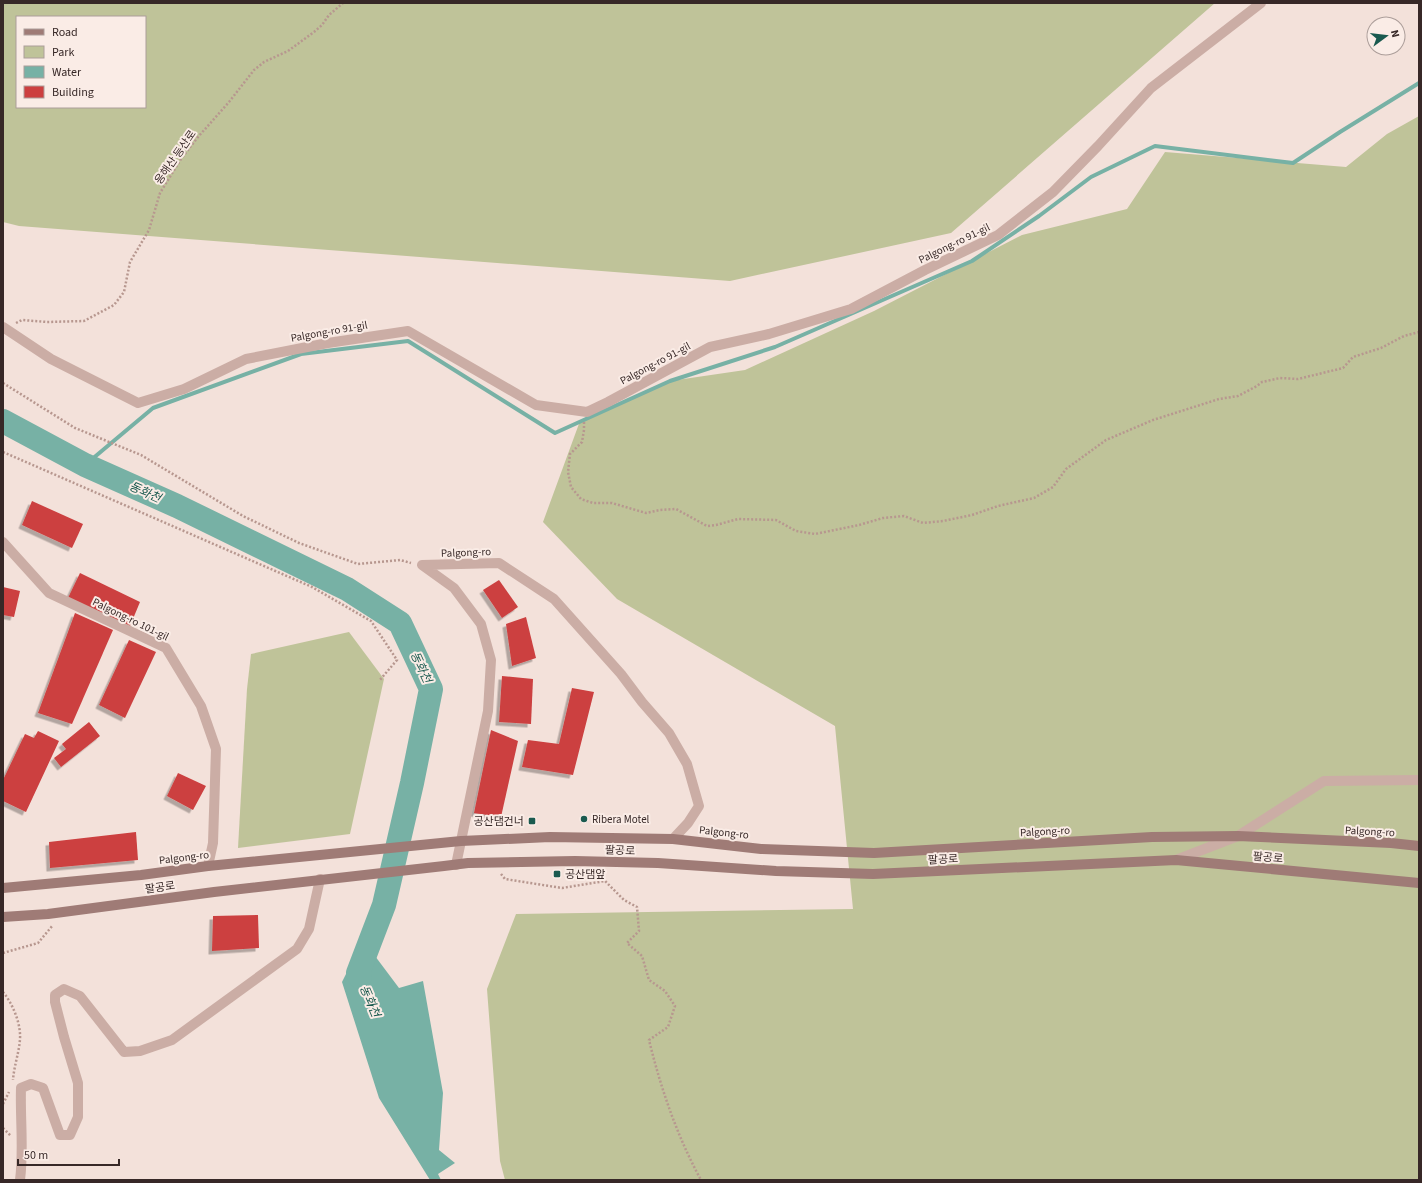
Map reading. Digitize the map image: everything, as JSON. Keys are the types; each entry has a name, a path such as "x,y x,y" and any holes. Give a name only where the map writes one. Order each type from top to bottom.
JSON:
{"main road":[{"name":"Palgong-ro","path":"3,888 466,840 550,837 673,839 761,848 874,853 1152,837 1238,836 1391,843 1419,846"},
{"name":"팔공로","path":"3,917 61,912 361,874 468,864 575,860 658,863 776,871 873,874 1176,860 1419,883"}],"street":[{"name":"Palgong-ro 91-gil","path":"4,328 51,358 138,403 184,389 246,359 328,343 408,331 536,404 587,412 710,347 769,334 851,309 925,270 998,235 1053,192 1098,146 1151,88 1261,3"},
{"name":"Palgong-ro 101-gil","path":"3,542 49,593 166,648 201,706 216,749 213,842 208,866"},
{"name":"Palgong-ro","path":"422,565 499,563 554,599 621,674 642,702 669,733 687,764 699,806 688,823 673,839"},
{"name":"Palgong-ro","path":"422,565 454,588 481,624 491,660 488,711 466,840"},
{"path":"1176,860 1238,836 1324,781 1419,780"},
{"path":"456,865 466,840"},
{"path":"20,1180 22,1163 20,1117 21,1088 31,1084 43,1088 60,1135 70,1135 78,1117 78,1083 64,1037 55,1002 55,995 64,989 80,996 124,1052 140,1051 172,1040 296,949 309,930 320,879"}],"path":[{"name":"응해산 등산로","path":"4,328 22,320 47,322 84,321 114,305 124,292 130,262 149,230 160,193 181,159 254,70 264,62 288,51 314,32 342,3"},
{"path":"584,430 582,442 570,454 568,472 571,487 581,499 593,503 612,503 646,513 676,509 706,526 738,519 776,520 796,531 815,534 859,525 883,518 904,516 923,523 943,521 972,515 998,506 1034,498 1053,487 1066,469 1106,440 1153,420 1219,399 1238,396 1262,382 1280,378 1298,379 1343,368 1353,356 1381,348 1404,336 1419,332"},
{"path":"3,383 76,428 141,455 242,516 299,543 358,564 400,560 422,565"},
{"path":"3,452 312,587 371,621 397,660 379,681"},
{"path":"498,868 504,879 562,888 605,882 624,900 637,907 639,931 627,943 642,956 649,980 665,991 675,1006 668,1027 649,1040 666,1103 691,1162 701,1180"},
{"path":"3,953 38,943 53,925 61,912"},
{"path":"3,992 12,1007 19,1028 20,1039 14,1064 12,1085"},
{"path":"3,1104 9,1091"}],"green space":[{"path":"3,3 1215,3 951,233 730,281 19,226 3,222"},
{"path":"1419,116 1419,1180 505,1180 500,1161 487,989 516,914 853,909 835,726 617,599 543,522 580,421 670,381 745,370 874,311 1022,235 1127,209 1165,152 1346,167 1387,134"},
{"path":"349,632 384,679 350,834 238,848 247,689 251,654"}],"water":[{"path":"363,940 399,988 423,981 443,1093 439,1150 455,1163 438,1174 441,1180 430,1180 379,1098 342,982"}],"building":[{"path":"32,501 83,524 72,548 22,525"},
{"path":"80,573 140,602 130,626 68,598"},
{"path":"499,580 518,607 502,618 483,590"},
{"path":"3,587 20,591 14,617 3,615"},
{"path":"75,613 113,630 72,724 38,713"},
{"path":"526,617 536,658 512,666 506,624"},
{"path":"129,640 156,652 125,718 99,705"},
{"path":"502,676 533,679 531,724 499,722"},
{"path":"572,688 594,692 573,775 522,767 528,740 559,744"},
{"path":"89,722 100,736 61,767 54,758 66,749 62,744"},
{"path":"491,730 518,741 501,817 474,813"},
{"path":"38,731 59,741 26,812 3,801 3,780 25,734 34,738"},
{"path":"178,773 206,786 193,810 167,796"},
{"path":"136,832 138,860 50,868 49,842"},
{"path":"258,915 259,948 212,951 213,916"}],"waterway":[{"path":"85,465 153,408 301,354 408,341 555,433 670,381 775,347 972,261 1039,216 1091,177 1155,146 1293,163 1419,83"},
{"name":"동화천","path":"3,421 85,465 177,506 347,589 400,623 431,689 412,783 384,905 358,973 360,977"}],"place":[{"name":"Ribera Motel","path":"584,819"},
{"name":"공산댐건너","path":"532,821"},
{"name":"공산댐앞","path":"557,874"}]}
